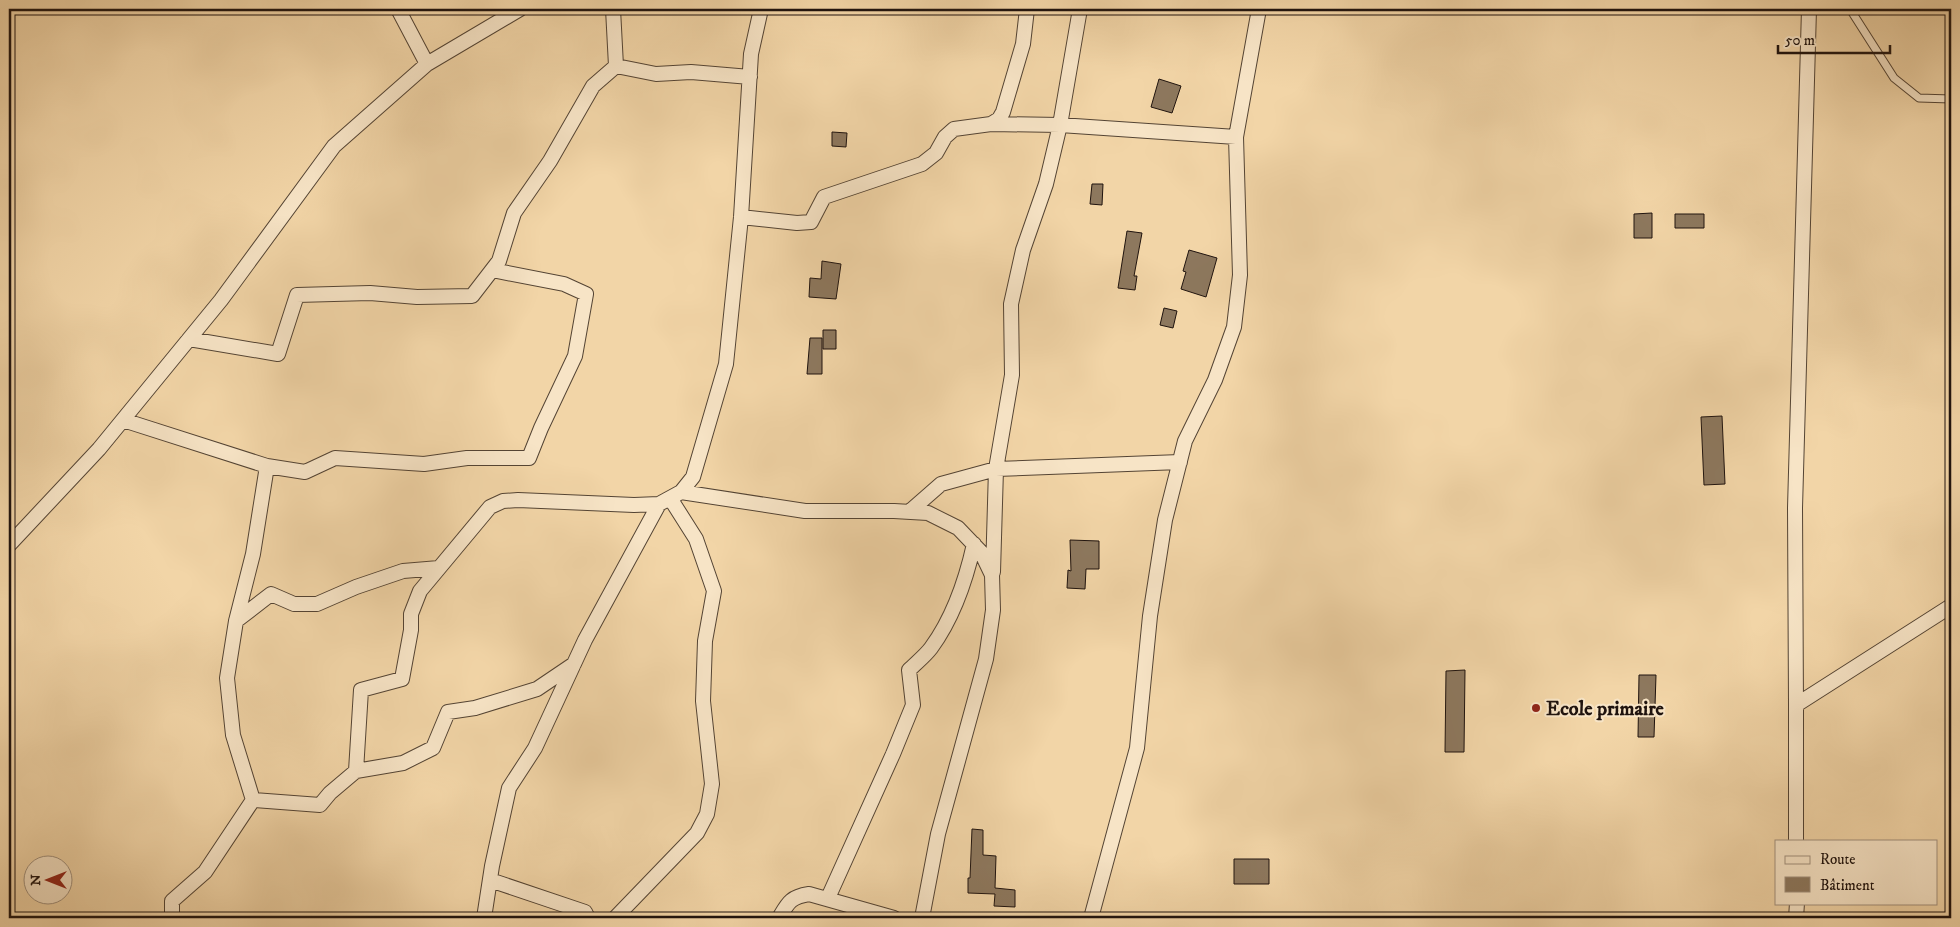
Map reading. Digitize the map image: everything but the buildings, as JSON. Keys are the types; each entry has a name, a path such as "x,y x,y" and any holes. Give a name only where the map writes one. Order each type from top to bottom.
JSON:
{"street":[{"path":"398,9 427,64"},
{"path":"9,545 99,449 221,300 334,146 427,64 520,9"},
{"path":"613,9 616,66"},
{"path":"484,918 500,823 508,788 535,748 574,664 670,498 693,477 726,364 741,217 751,54 761,9"},
{"path":"991,124 999,119 1003,112 1023,44 1027,9"},
{"path":"922,918 938,834 986,658 993,610 992,575 996,469 1012,374 1011,304 1024,250 1046,184 1060,125 1080,9"},
{"path":"1091,918 1137,748 1152,606 1165,520 1185,441 1215,380 1234,327 1240,275 1236,137 1259,9"},
{"path":"1796,840 1795,508 1809,9"},
{"path":"189,339 278,354 297,295 370,293 417,297 472,296 499,261 514,213 550,161 593,86 616,66"},
{"path":"616,66 656,74 691,72 750,77"},
{"path":"741,217 797,223 811,222 824,197 922,164 936,152 945,137 954,129 991,124 1060,125 1236,137"},
{"path":"123,420 267,466 305,472 335,458 424,464 467,458 529,458 575,356 586,294 564,284 492,270"},
{"path":"909,512 941,484 996,469 1180,462"},
{"path":"253,800 233,735 227,678 236,621 253,554 267,466"},
{"path":"614,918 697,833 708,814 712,784 704,701 705,641 714,591 696,538 670,498"},
{"path":"356,771 361,690 402,679 412,614 420,591 490,507 502,501 634,505 670,498 804,511 909,512 928,514 958,528 981,552 992,575"},
{"path":"828,898 913,706 909,670 930,649 944,627 967,575 974,544"},
{"path":"236,621 271,594 294,604 317,604 356,587 403,572 439,568"},
{"path":"1796,705 1951,606"},
{"path":"253,800 320,805 330,793 356,771 403,762 433,748 448,712 475,708 537,688 574,664"},
{"path":"172,918 172,901 205,872 253,800"},
{"path":"490,880 585,912 588,918"},
{"path":"779,918 790,900 798,895 809,894 894,918"},
{"path":"1796,904 1796,918"}],"lane":[{"path":"1850,9 1894,78 1919,98 1951,99"}],"place":[{"name":"Ecole primaire","path":"1536,708"}]}
